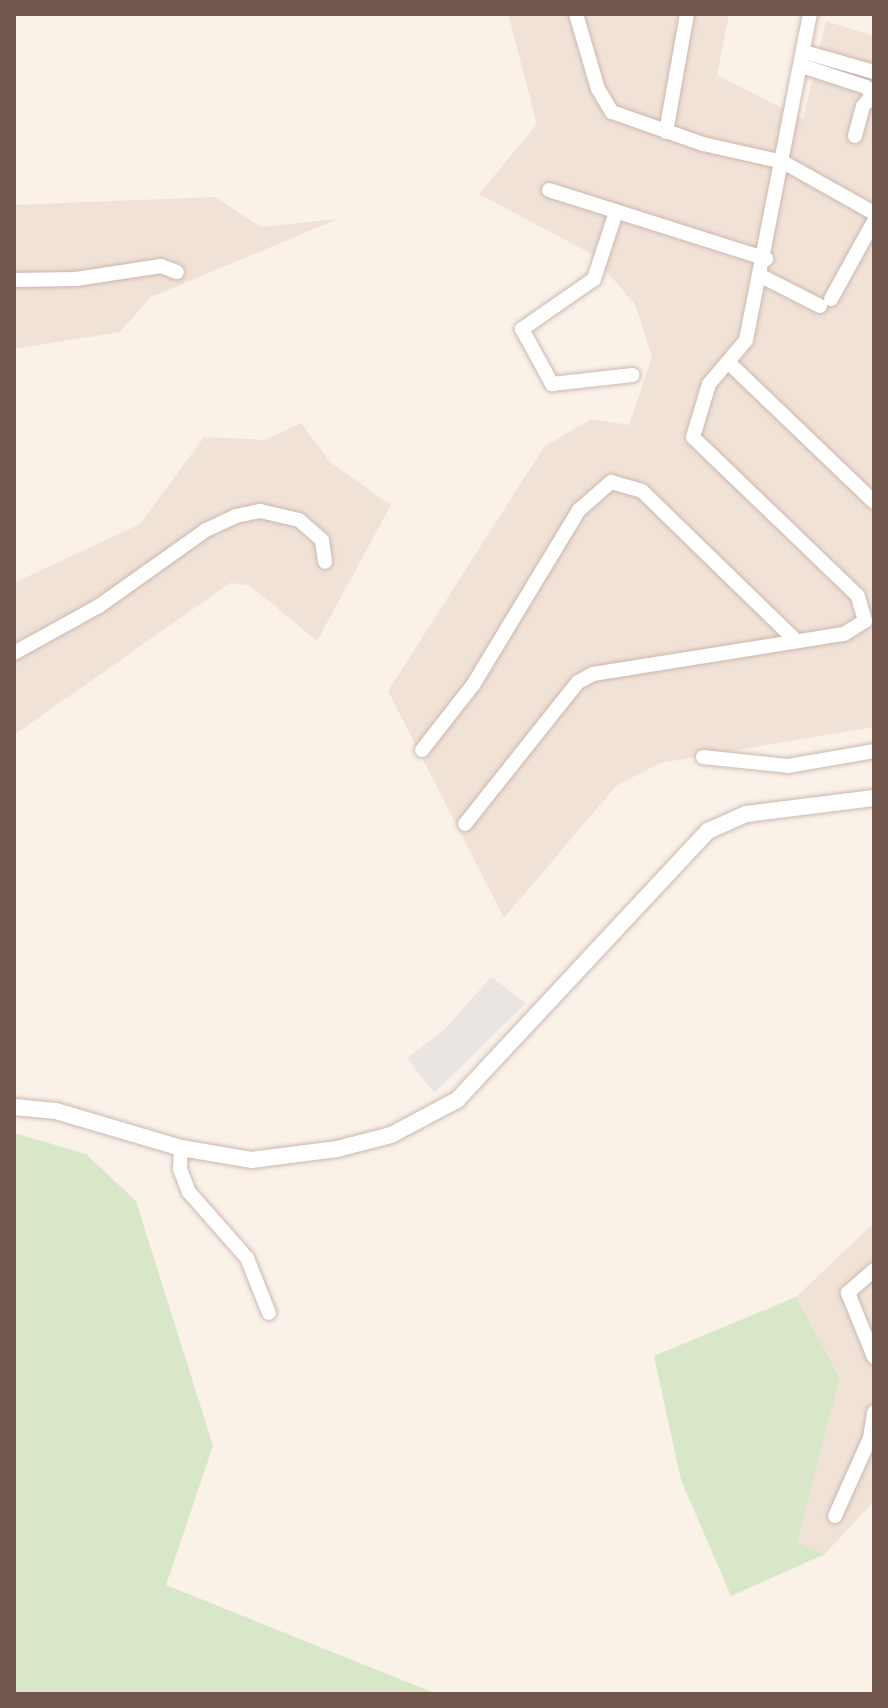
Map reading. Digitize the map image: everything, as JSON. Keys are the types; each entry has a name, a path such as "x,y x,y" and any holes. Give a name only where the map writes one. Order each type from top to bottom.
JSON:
{"street":[{"path":"576,14 606,107 666,132 783,162 874,213"},
{"path":"666,132 687,14"},
{"path":"465,824 578,682 617,667 853,632 865,621 866,613 858,596 697,446 693,428 709,384 746,340 763,277 795,112 810,14"},
{"path":"803,59 874,73 871,93 863,106 855,136"},
{"path":"803,59 871,93"},
{"path":"549,190 766,259"},
{"path":"616,212 594,279 522,329 552,384 632,375"},
{"path":"763,277 825,302 874,221"},
{"path":"14,280 76,279 161,266 177,272"},
{"path":"728,362 874,502"},
{"path":"422,750 473,685 579,510 611,482 628,483 642,491 796,641"},
{"path":"14,653 99,606 206,530 236,516 260,511 299,520 322,540 325,562"},
{"path":"703,757 788,766 874,751"},
{"path":"14,1107 56,1111 181,1148 251,1160 337,1149 424,1121 457,1100 708,831 746,814 874,798"},
{"path":"181,1148 180,1169 189,1192 247,1258 269,1313"},
{"path":"874,1270 848,1293 870,1334 874,1357"},
{"path":"835,1516 872,1438 874,1412"}],"shaded area":[{"path":"508,14 729,14 717,75 803,119 826,21 874,36 874,727 660,763 616,786 504,918 388,691 544,447 591,419 629,425 652,357 635,304 590,253 479,194 537,124"},
{"path":"215,197 261,227 338,219 151,297 120,332 14,349 14,205"},
{"path":"301,423 330,462 391,505 317,641 249,585 230,583 14,735 14,583 140,524 204,437 265,440"},
{"path":"491,977 526,1003 434,1093 407,1058 444,1030"},
{"path":"874,1223 874,1501 825,1554 797,1542 840,1378 796,1297"}],"green space":[{"path":"14,1133 86,1154 136,1201 213,1446 166,1585 437,1694 14,1694"},
{"path":"796,1297 840,1378 797,1542 825,1554 731,1596 681,1480 654,1356"}]}
